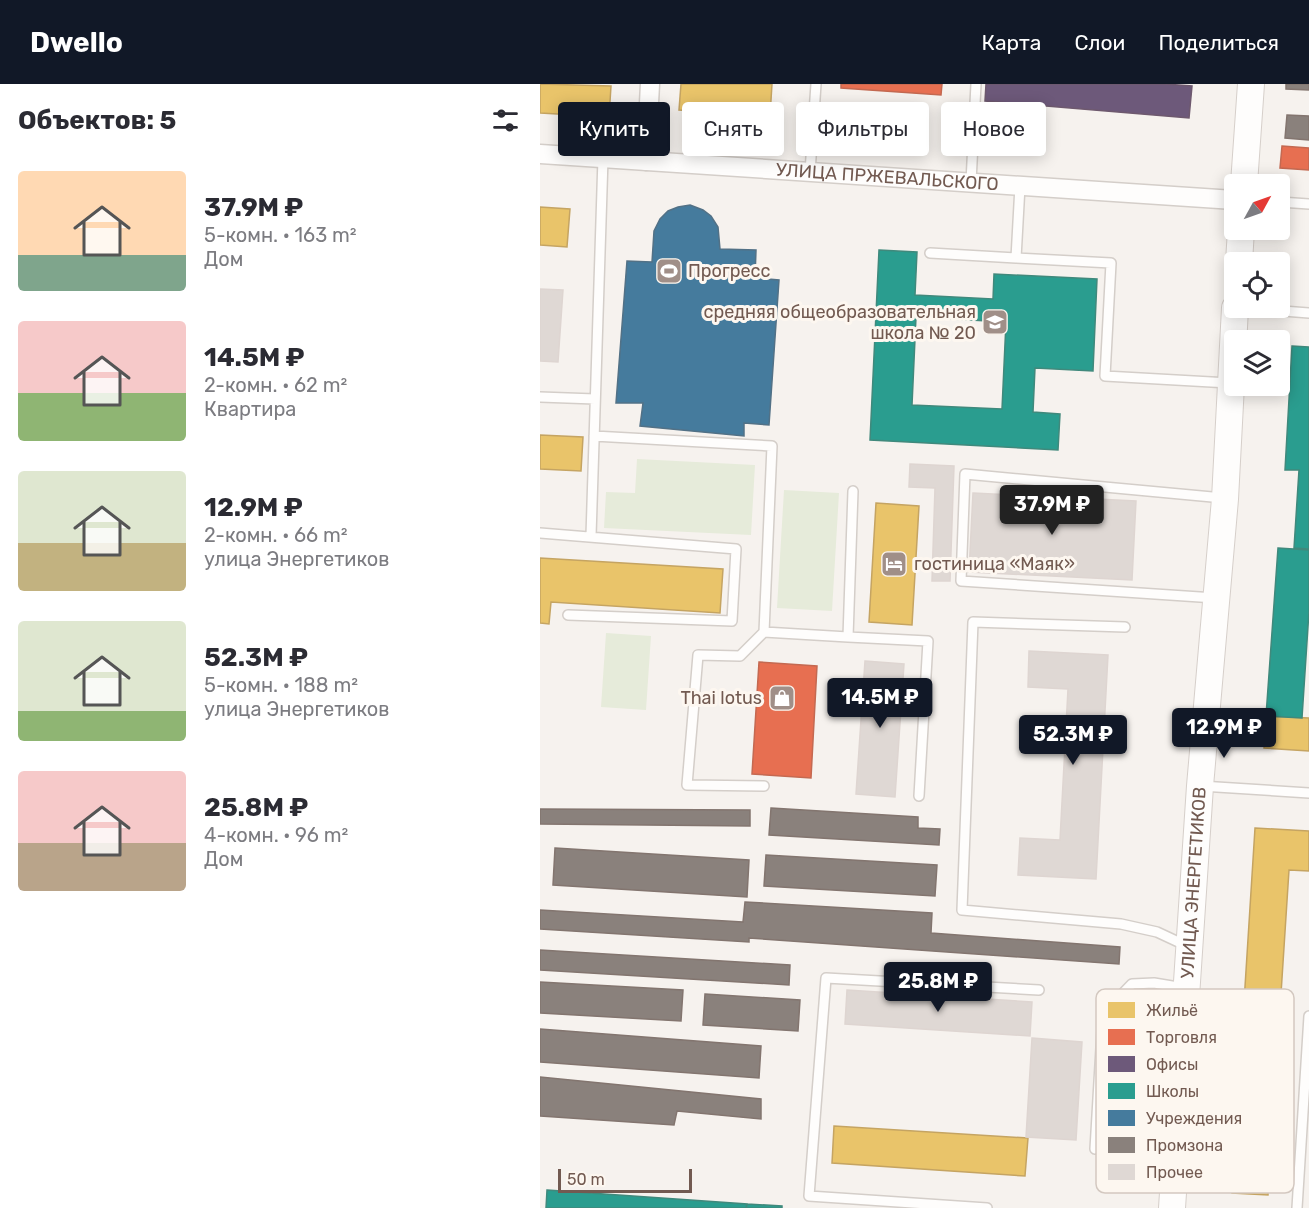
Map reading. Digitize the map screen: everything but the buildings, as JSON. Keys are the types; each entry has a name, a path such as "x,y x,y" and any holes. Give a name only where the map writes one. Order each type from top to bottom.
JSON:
{"street":[{"path":"646,161 650,84"},
{"path":"1245,174 1251,84"},
{"name":"УЛИЦА ПРЖЕВАЛЬСКОГО","path":"540,154 1224,199"},
{"name":"УЛИЦА ЭНЕРГЕТИКОВ","path":"1186,989 1231,396"},
{"name":"УЛИЦА ЭНЕРГЕТИКОВ","path":"1172,1208 1173,1193"}],"lane":[{"path":"810,172 816,84"},
{"path":"971,182 976,84"},
{"path":"591,536 603,158"},
{"path":"1016,258 1020,186"},
{"path":"1290,203 1309,204"},
{"path":"930,253 1112,264 1105,376 1224,383"},
{"path":"1290,312 1309,313"},
{"path":"540,398 596,399"},
{"path":"594,436 772,446 764,632 740,656 698,655 687,785 764,786"},
{"path":"1215,598 961,581 964,474 1225,499"},
{"path":"848,637 853,491"},
{"path":"540,533 736,549 732,621 568,615"},
{"path":"1125,627 973,622 962,910 1121,924 1157,932 1189,947"},
{"path":"764,632 928,642 919,796"},
{"path":"1200,786 1309,793"},
{"path":"987,1208 809,1196 826,978 1039,990"},
{"path":"1127,989 1132,984 1154,984 1186,989"},
{"path":"1297,1208 1309,1016"},
{"path":"1095,1149 1096,1132"}],"green space":[{"path":"637,459 755,465 751,535 604,528 606,492 635,493"},
{"path":"784,490 839,493 832,611 777,608"},
{"path":"606,633 651,636 646,710 601,707"}],"place":[{"name":"Прогресс","path":"669,271"},
{"name":"средняя общеобразовательная школа № 20","path":"995,322"},
{"name":"гостиница «Маяк»","path":"894,564"},
{"name":"Thai lotus","path":"782,698"}]}
